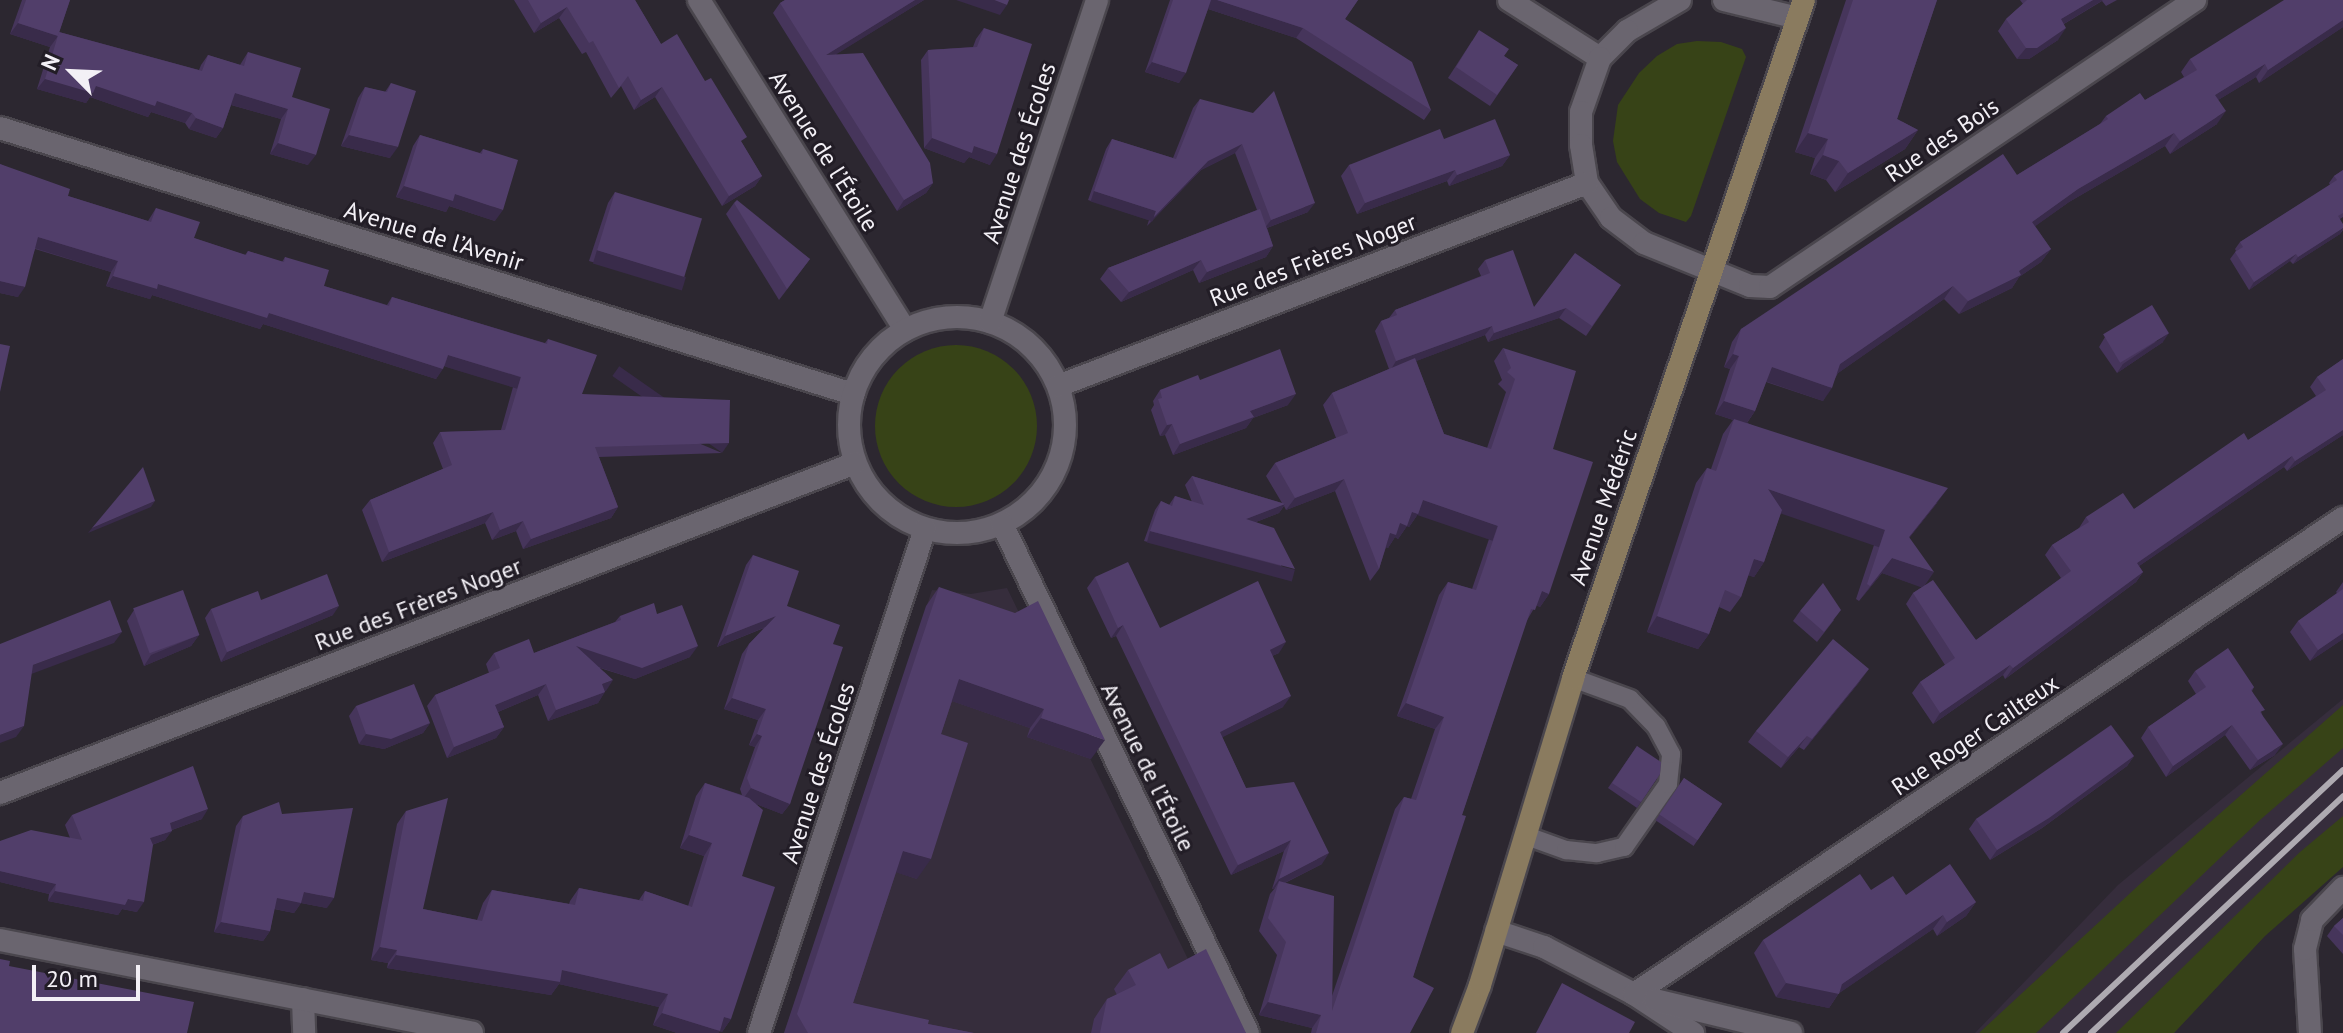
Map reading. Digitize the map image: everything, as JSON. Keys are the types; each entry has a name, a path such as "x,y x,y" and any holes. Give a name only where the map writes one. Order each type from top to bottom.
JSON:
{"main road":[{"name":"Avenue Médéric","path":"1462,1033 1573,678 1801,9"}],"street":[{"name":"Avenue de l’Étoile","path":"699,0 905,330"},
{"name":"Avenue des Écoles","path":"990,322 1097,0"},
{"path":"1509,0 1600,58"},
{"path":"1680,0 1627,31 1600,58 1581,112 1581,145 1587,183 1611,218 1644,243 1711,270"},
{"path":"1724,0 1801,9"},
{"name":"Rue des Bois","path":"1711,270 1750,286 1770,287 2195,0"},
{"name":"Avenue de l’Avenir","path":"0,128 853,394"},
{"name":"Rue des Frères Noger","path":"1058,386 1587,183"},
{"path":"961,317 990,322 1018,336 1042,358 1058,386 1064,418 1062,450 1050,481 1029,506 1002,524 977,532 925,529 896,515 871,492 855,463 848,429 853,394 864,368 882,347 905,330 932,320 961,317"},
{"name":"Rue des Frères Noger","path":"0,793 855,463"},
{"name":"Rue Roger Cailteux","path":"1634,994 2343,518"},
{"name":"Avenue de l’Étoile","path":"1002,524 1248,1033"},
{"name":"Avenue des Écoles","path":"759,1033 925,529"},
{"path":"2310,1033 2305,949 2312,920 2343,888"},
{"path":"1496,931 1544,947 1634,994 1693,1033"},
{"path":"0,940 472,1033"},
{"path":"1634,994 1791,1033"},
{"path":"303,999 304,1033"}],"lane":[{"path":"1524,835 1566,850 1597,853 1624,847 1668,784 1671,754 1656,726 1630,699 1573,678"}],"shaded area":[{"path":"1007,588 1224,1033 784,1033 932,590 971,594"},
{"path":"2343,699 2343,852 2174,1033 1975,1033 2118,885"}],"green space":[{"path":"1721,42 1742,49 1746,57 1691,216 1686,222 1659,213 1640,199 1617,162 1613,141 1618,105 1639,73 1657,56 1677,44"},
{"path":"956,345 987,351 1013,369 1031,395 1037,426 1031,457 1013,483 987,501 956,507 925,501 899,483 881,457 875,426 881,395 899,369 925,351"},
{"path":"2343,705 2343,748 2260,820 2036,1033 1979,1033 2140,884"},
{"path":"2343,816 2343,867 2265,936 2174,1033 2116,1033 2300,852"}],"building":[{"path":"26,0 70,0 58,36 18,23"},
{"path":"528,0 635,0 661,44 677,34 705,81 711,78 747,137 741,141 762,176 729,196 662,87 641,100 628,76 619,88 593,41 589,43 567,7 541,23"},
{"path":"785,0 915,0 826,55 863,53 930,163 933,183 904,200 780,3"},
{"path":"1173,0 1211,0 1186,73 1152,62"},
{"path":"1217,0 1358,0 1345,19 1412,62 1431,110 1303,28"},
{"path":"1853,0 1937,0 1897,119 1918,130 1848,173 1839,161 1823,155 1828,139 1808,133"},
{"path":"2027,0 2093,0 2061,19 2066,28 2037,48 2026,48 2006,19"},
{"path":"2284,0 2343,0 2343,20 2268,70 2265,64 2215,95 2226,111 2180,141 2174,133 2078,189 2032,222 2051,249 2019,271 2021,275 1968,301 1953,286 1840,364 1832,388 1772,367 1755,411 1724,401 1739,356 1733,354 1741,329 2003,154 2017,175 2108,119 2106,116 2140,93 2145,100 2197,70 2190,59"},
{"path":"984,28 1032,44 997,154 974,146 972,153 932,138 928,50 977,47"},
{"path":"1479,30 1509,49 1504,56 1518,65 1497,95 1456,67"},
{"path":"59,32 202,71 208,55 244,66 248,52 301,68 292,97 330,109 316,155 278,143 288,109 235,93 223,128 157,101 155,106 96,86 93,93 45,79"},
{"path":"391,83 416,91 398,147 349,135 365,87 387,92"},
{"path":"1274,91 1315,203 1271,220 1242,144 1208,161 1154,217 1156,211 1094,191 1112,139 1176,159 1200,99 1253,113"},
{"path":"1495,119 1510,155 1457,175 1455,170 1365,203 1349,165 1440,129 1444,139"},
{"path":"420,135 482,154 483,149 518,160 503,210 455,194 453,201 404,186"},
{"path":"0,164 70,189 68,196 151,222 156,208 200,222 194,238 246,255 248,251 284,262 285,257 329,270 324,286 389,306 392,297 547,344 548,339 597,355 582,394 730,400 729,443 595,447 618,507 531,539 523,521 500,530 493,512 389,552 370,500 452,465 440,432 505,430 521,377 448,355 443,369 269,313 267,318 158,284 157,289 113,276 118,261 38,237 25,287 0,281"},
{"path":"2343,170 2343,213 2338,216 2343,228 2254,282 2235,252 2243,247 2240,242 2337,180 2334,176"},
{"path":"615,192 702,219 684,277 597,250"},
{"path":"737,200 810,259 787,289 734,203"},
{"path":"1260,209 1273,246 1207,272 1201,260 1129,292 1108,268"},
{"path":"1513,250 1534,307 1575,253 1621,285 1592,326 1566,308 1494,333 1492,326 1396,361 1381,321 1397,315 1395,310 1490,273 1485,260"},
{"path":"2152,305 2169,333 2120,363 2103,334"},
{"path":"0,344 10,346 0,392"},
{"path":"1503,348 1576,371 1553,449 1593,462 1549,594 1542,591 1535,610 1531,609 1462,815 1466,816 1413,977 1434,988 1410,1033 1316,1033 1321,1015 1268,1002 1286,942 1268,918 1279,881 1334,896 1332,1011 1404,797 1416,800 1444,717 1406,703 1448,582 1476,590 1498,526 1423,500 1418,514 1412,512 1407,526 1400,523 1396,535 1390,533 1379,569 1344,479 1295,498 1275,463 1348,433 1332,393 1415,358 1444,434 1491,449 1515,379 1507,372 1511,368"},
{"path":"1280,349 1296,394 1250,411 1254,417 1180,444 1172,424 1167,425 1158,399 1162,398 1160,390 1198,375 1200,380"},
{"path":"2343,359 2343,430 2295,461 2292,456 2137,563 2143,572 2013,668 2010,665 1940,713 1920,682 1955,658 1913,593 1933,580 1976,640 2071,571 2052,545 2089,522 2086,517 2123,493 2134,509 2244,433 2248,440 2326,390 2317,377"},
{"path":"1734,419 1948,488 1909,537 1934,572 1892,558 1870,586 1867,584 1885,530 1768,489 1782,510 1764,562 1754,559 1741,597 1725,590 1709,634 1657,616 1707,468 1716,471"},
{"path":"143,467 155,501 92,528"},
{"path":"1192,476 1285,504 1246,519 1274,528 1295,569 1150,531 1161,501 1172,506 1175,496 1204,505"},
{"path":"753,555 799,571 787,606 840,625 833,644 843,647 790,804 751,788 747,778 762,736 757,734 766,709 732,698 749,644 776,616 725,636"},
{"path":"1128,562 1160,628 1258,581 1286,642 1270,650 1291,696 1220,732 1246,788 1294,782 1329,853 1279,879 1291,840 1238,865 1123,625 1118,628 1095,577"},
{"path":"327,574 339,606 227,652 211,609 258,591 261,600"},
{"path":"1823,583 1841,610 1824,632 1800,611"},
{"path":"939,587 1015,613 1038,601 1105,740 1041,718 1044,709 959,679 941,734 968,743 931,859 903,851 853,1003 974,1033 808,1033 797,1014"},
{"path":"2343,589 2343,633 2318,650 2298,621"},
{"path":"183,590 199,635 150,653 133,608"},
{"path":"110,600 122,632 33,665 24,726 0,735 0,644"},
{"path":"654,603 657,614 682,605 698,646 642,668 576,646 613,680 602,684 605,692 556,710 546,684 495,705 504,727 454,747 435,695 500,668 494,653 529,639 534,653 621,620 620,616"},
{"path":"1833,639 1869,669 1812,739 1807,736 1788,757 1756,731"},
{"path":"2228,648 2254,687 2251,690 2265,710 2260,712 2283,744 2258,760 2232,725 2173,766 2148,727 2206,687 2195,671"},
{"path":"414,684 430,723 391,739 366,734 356,706"},
{"path":"2111,725 2134,756 2049,818 1997,850 1976,819"},
{"path":"1637,746 1661,762 1660,774 1641,802 1612,783"},
{"path":"193,766 208,809 170,823 172,831 150,838 153,845 144,902 128,899 125,905 55,891 56,884 0,871 0,841 31,830 82,840 72,815"},
{"path":"1684,778 1722,804 1698,840 1659,814"},
{"path":"705,783 749,798 763,810 742,876 775,887 731,1019 724,1017 720,1031 662,1013 668,994 562,970 560,982 396,955 397,950 380,947 406,811 448,798 423,909 482,921 492,890 575,905 579,888 643,901 645,891 692,907 712,843 689,835"},
{"path":"279,802 282,814 353,808 334,898 304,892 301,903 277,898 270,931 221,922 243,816"},
{"path":"1950,864 1976,902 1947,922 1943,915 1842,984 1839,994 1786,983 1763,940 1860,874 1871,890 1893,876 1906,895"},
{"path":"2343,918 2343,935 2334,926"},
{"path":"1206,949 1246,1033 1100,1033 1107,999 1136,985 1128,970 1160,953 1168,969"},
{"path":"0,959 10,961 9,966 194,1002 187,1033 0,1033"},
{"path":"1562,983 1635,1022 1629,1033 1536,1033"}],"railway":[{"path":"2063,1033 2343,770"},
{"path":"2091,1033 2343,796"}]}
